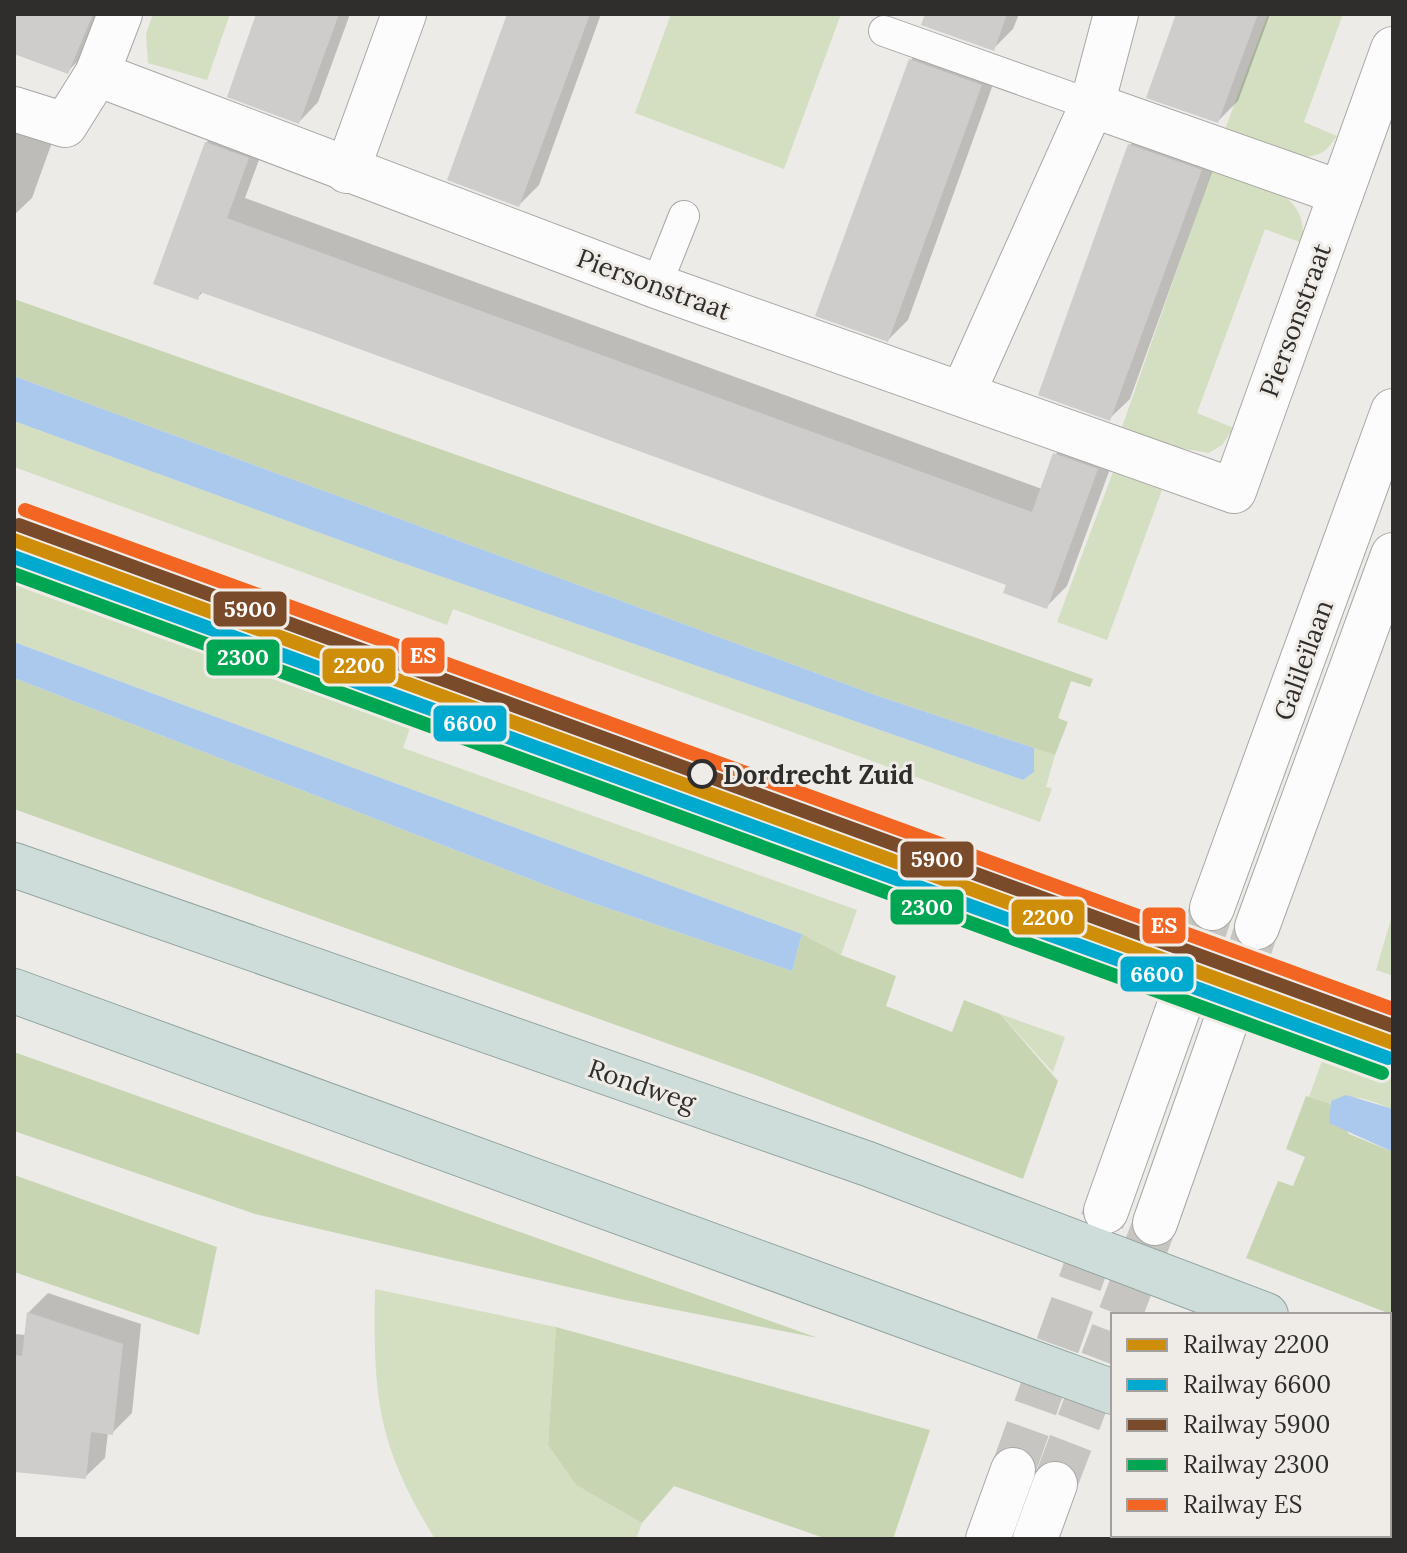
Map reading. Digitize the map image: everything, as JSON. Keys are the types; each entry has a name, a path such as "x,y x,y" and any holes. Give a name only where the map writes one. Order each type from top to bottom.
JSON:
{"highway":[{"name":"Rondweg","path":"14,865 868,1164 1261,1313"},
{"path":"14,991 1111,1391"}],"street":[{"path":"14,109 65,125 97,74 120,14"},
{"path":"347,171 404,14"},
{"path":"963,393 1092,105 1116,14"},
{"name":"Piersonstraat","path":"97,74 656,286 1234,491 1393,49"},
{"path":"1092,105 1341,193"},
{"name":"Galileïlaan","path":"1212,908 1393,411"},
{"name":"Galileïlaan","path":"1257,927 1393,555"},
{"path":"1106,1211 1182,998"},
{"path":"1155,1223 1228,1016"},
{"path":"988,1539 1013,1470"},
{"path":"1035,1539 1055,1484"}],"lane":[{"path":"884,31 1092,105"},
{"path":"656,286 684,216"}],"green space":[{"path":"153,14 230,14 207,80 148,63 146,34"},
{"path":"671,14 841,14 784,169 635,113"},
{"path":"1268,14 1343,14 1304,122 1337,136 1317,155 1306,157 1224,132"},
{"path":"1212,170 1261,185 1288,200 1298,210 1302,243 1265,229 1197,413 1234,428 1222,445 1209,453 1174,447 1122,427"},
{"path":"14,299 1093,679 1090,687 1071,681 1058,718 1068,722 1055,755 878,696 14,376"},
{"path":"14,421 394,560 1023,780 1034,772 1034,748 1055,755 1046,787 1052,788 1040,822 453,609 447,625 14,467"},
{"path":"1113,472 1162,490 1107,640 1057,622"},
{"path":"14,583 410,728 403,748 857,910 841,955 802,934 14,642"},
{"path":"14,678 581,899 792,971 802,934 841,955 896,976 886,1006 952,1032 964,1000 1000,1014 1058,1081 1023,1179 758,1076 14,809"},
{"path":"1393,912 1393,976 1376,970"},
{"path":"1000,1014 1065,1037 1053,1072 1050,1069"},
{"path":"14,1052 818,1338 620,1299 255,1214 14,1131"},
{"path":"1324,1055 1393,1079 1393,1109 1355,1097 1339,1098 1331,1101 1329,1106 1309,1097"},
{"path":"1306,1096 1330,1104 1349,1134 1393,1152 1393,1315 1246,1258 1278,1181 1293,1186 1305,1157 1286,1149"},
{"path":"14,1175 217,1247 199,1335 14,1272"},
{"path":"375,1289 556,1327 548,1445 576,1485 642,1523 636,1539 435,1539 401,1475 382,1419 375,1360"},
{"path":"556,1327 930,1430 893,1539 827,1539 674,1486 642,1523 576,1485 548,1445"},
{"path":"1192,1537 1196,1539 1125,1539"}],"water":[{"path":"14,376 878,696 1034,748 1034,772 1023,780 394,560 14,421"},
{"path":"14,642 802,934 792,971 581,899 14,678"},
{"path":"1346,1095 1393,1109 1393,1152 1329,1123 1331,1101"}],"building":[{"path":"14,14 93,14 68,74 14,54"},
{"path":"256,14 339,14 299,124 227,97"},
{"path":"507,14 590,14 519,207 447,180"},
{"path":"925,14 1007,14 994,51 921,25"},
{"path":"1176,14 1258,14 1218,123 1146,98"},
{"path":"909,59 982,85 888,342 815,316"},
{"path":"205,142 249,158 227,218 336,258 1032,512 1053,453 1098,469 1047,609 1003,593 1006,585 310,331 200,292 198,300 153,284"},
{"path":"1128,144 1202,170 1110,421 1038,395"},
{"path":"27,1312 123,1344 113,1435 91,1432 86,1479 14,1472 14,1355 22,1356"}],"tunnel":[{"path":"1182,998 1212,908"},
{"path":"1228,1016 1257,927"},
{"path":"1013,1470 1105,1213"},
{"path":"1121,1313 1155,1223"},
{"path":"1055,1484 1111,1337"}],"rail line":[{"name":"ES","path":"25,510 1393,1009"},
{"name":"5900","path":"19,525 1393,1026"},
{"name":"2200","path":"14,540 1393,1043"},
{"name":"6600","path":"14,557 1388,1058"},
{"name":"2300","path":"14,574 1382,1073"}],"place":[{"name":"Dordrecht Zuid","path":"702,774"}]}
